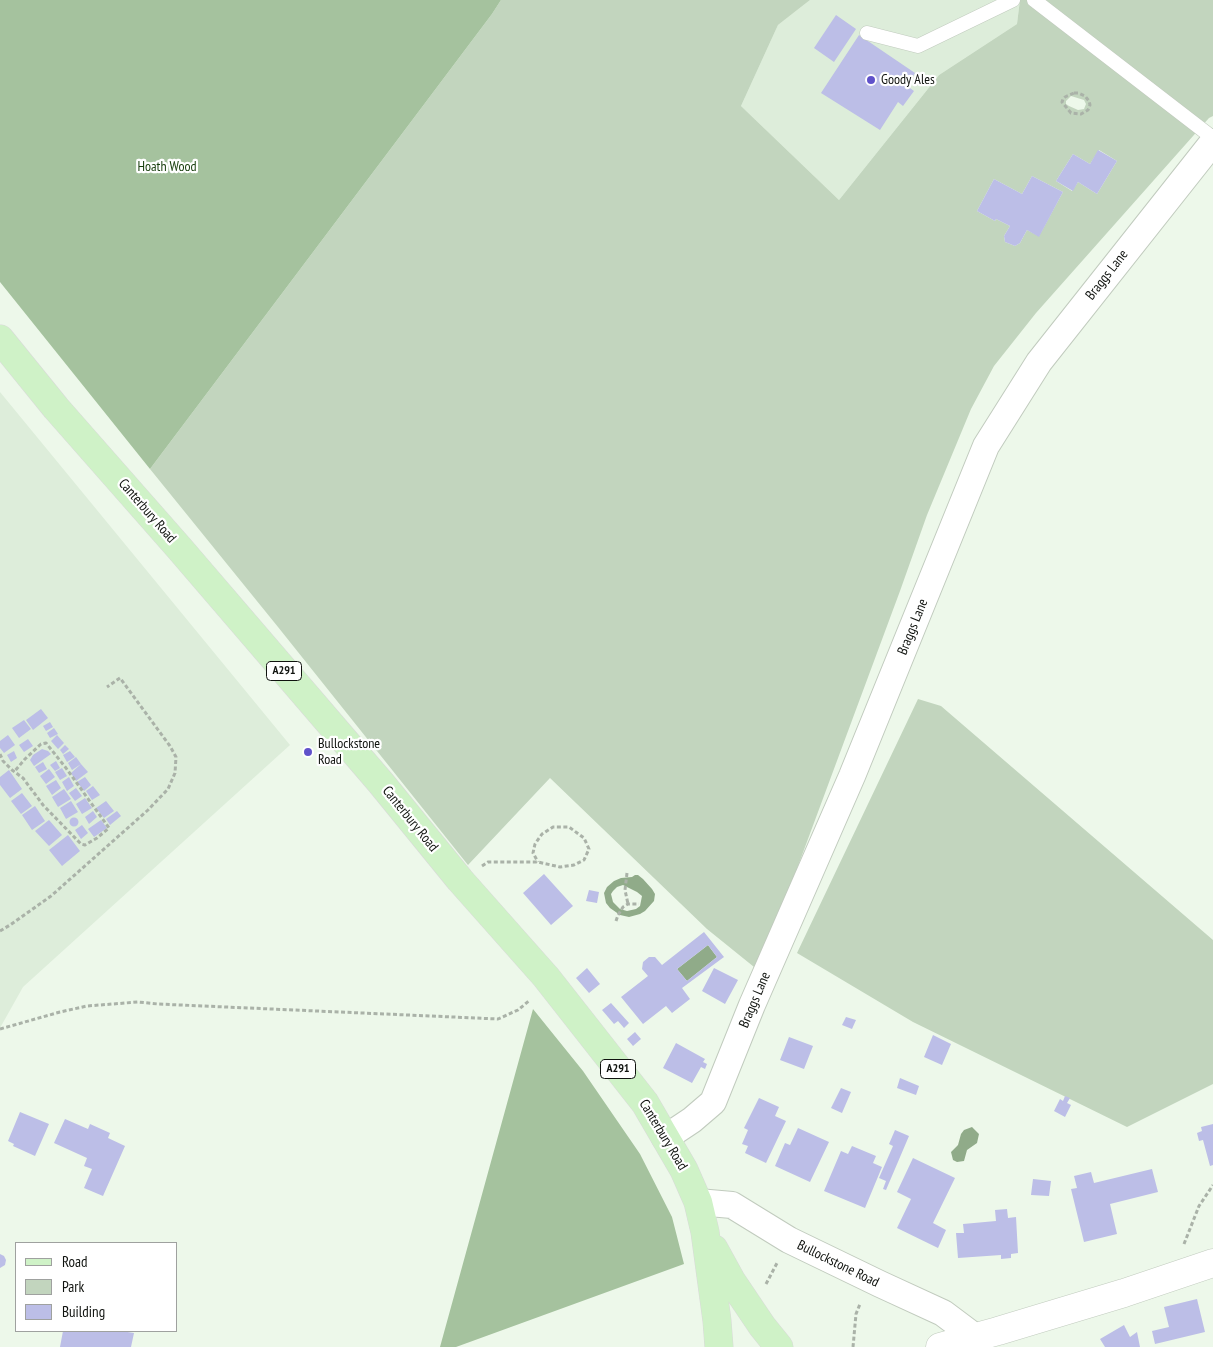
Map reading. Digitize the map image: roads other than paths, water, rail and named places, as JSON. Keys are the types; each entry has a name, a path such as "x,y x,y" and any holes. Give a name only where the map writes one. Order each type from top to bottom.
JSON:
{"main road":[{"name":"Canterbury Road","path":"0,339 56,408 180,549 381,783 460,880 546,977 645,1103 684,1170 698,1202 706,1232 719,1347"},
{"name":"Canterbury Road","path":"706,1232 731,1280 762,1326 779,1347"}],"street":[{"name":"Braggs Lane","path":"665,1138 692,1120 712,1102 752,1005 852,776 986,446 1039,362 1213,142"},
{"name":"Bullockstone Road","path":"698,1202 732,1205 789,1240 943,1313 975,1337"},
{"path":"940,1347 1124,1293 1213,1264"}],"lane":[{"path":"867,33 918,46 1013,0"},
{"path":"1034,0 1213,138"}],"place":[{"name":"Goody Ales","path":"871,80"},
{"name":"Bullockstone Road","path":"308,752"}],"park label":[{"name":"Hoath Wood","path":"167,167"}]}
